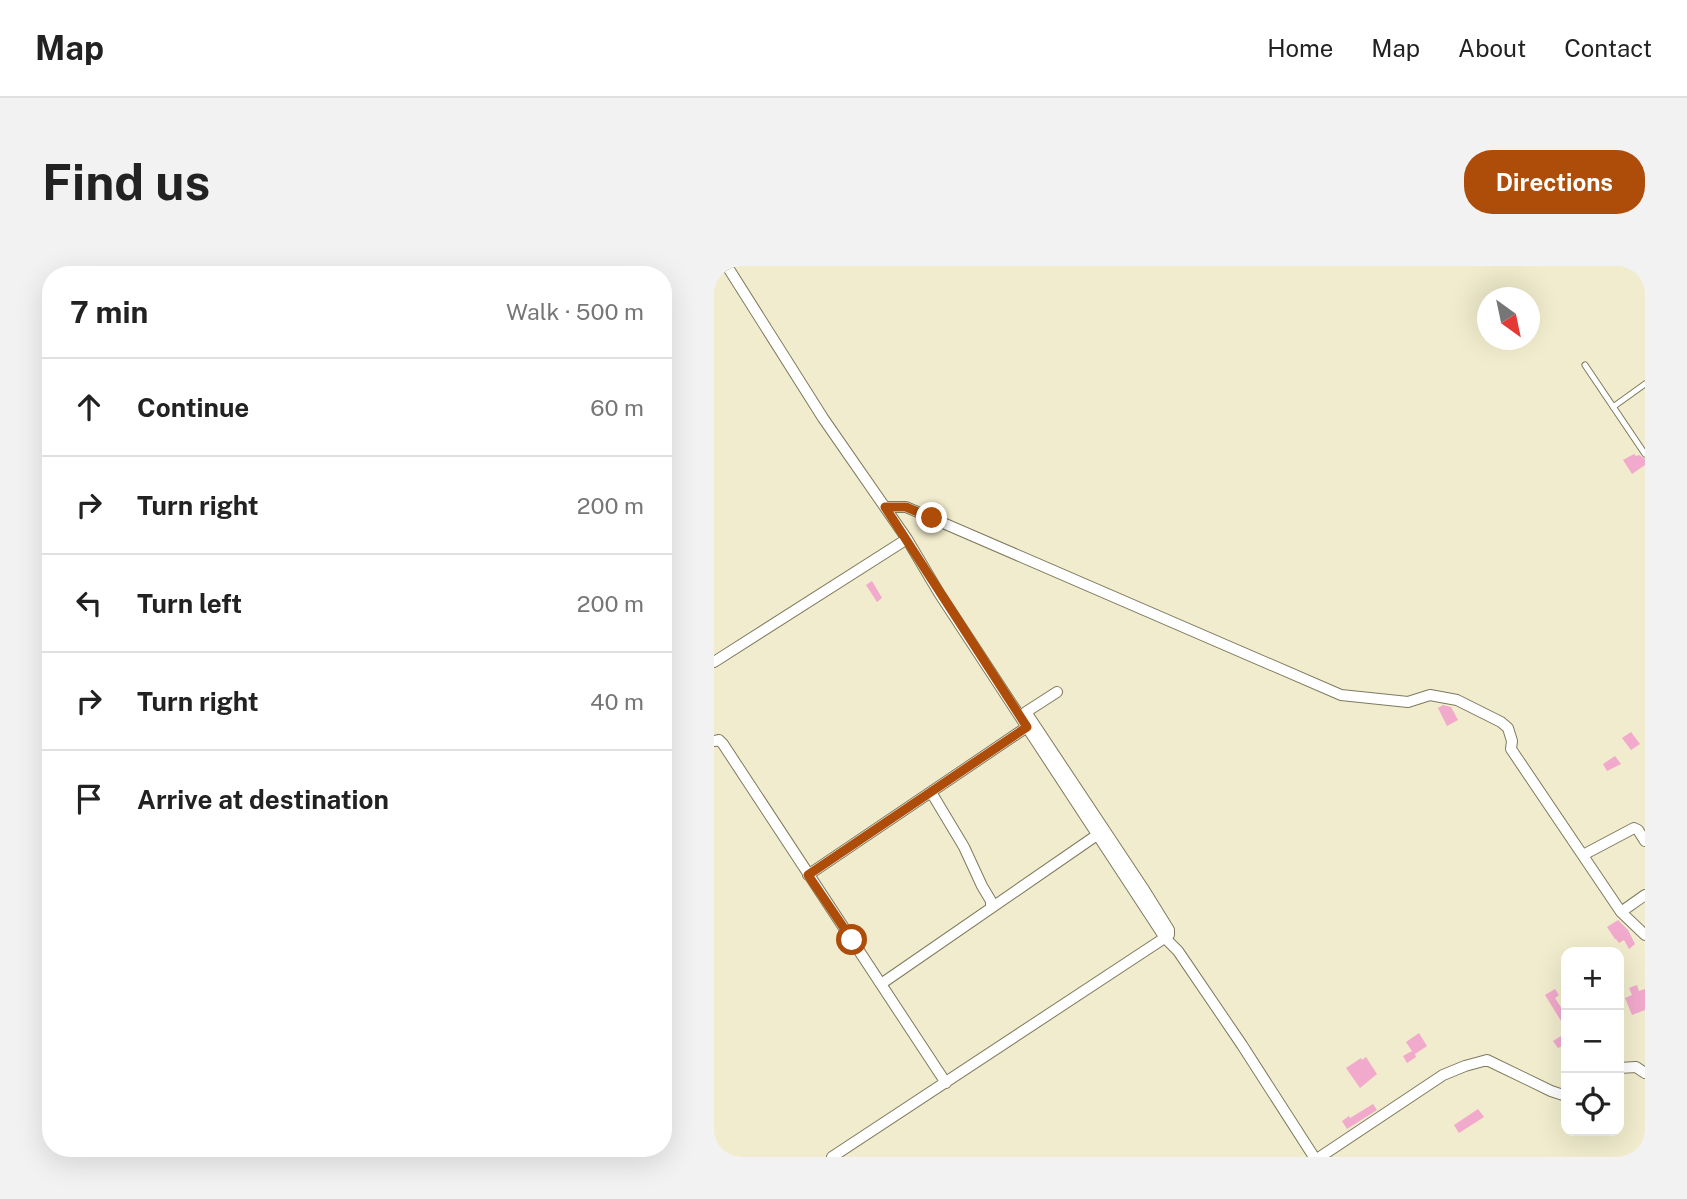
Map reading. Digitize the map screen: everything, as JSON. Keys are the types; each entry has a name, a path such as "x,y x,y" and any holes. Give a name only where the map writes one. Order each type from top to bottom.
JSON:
{"street":[{"path":"727,266 823,418 907,539 939,593 1097,835 1165,938 1178,951 1242,1045 1314,1157"},
{"path":"885,507 906,507 1341,695 1408,702 1430,695 1457,699 1501,722 1508,728 1513,741 1511,750 1621,912 1645,935"},
{"path":"714,662 907,539"},
{"path":"832,1157 1169,935 1170,930 1026,712 1057,692"},
{"path":"808,875 1027,727"},
{"path":"716,737 946,1083"},
{"path":"931,792 964,847 991,901 991,907"},
{"path":"1583,855 1634,828 1645,841"},
{"path":"881,984 1097,835"},
{"path":"1621,912 1645,895"},
{"path":"1320,1157 1443,1075 1487,1060 1561,1094"},
{"path":"1624,1067 1636,1066 1645,1073"}],"lane":[{"path":"1585,365 1645,454"},
{"path":"1613,407 1645,384"}],"building":[{"path":"1634,454 1645,459 1645,465 1632,474 1623,460"},
{"path":"872,581 882,598 877,602 866,585"},
{"path":"1443,705 1451,707 1458,720 1447,726 1438,708"},
{"path":"1631,732 1640,744 1631,750 1622,738"},
{"path":"1615,756 1621,764 1607,771 1603,764"},
{"path":"1618,920 1628,930 1635,944 1629,949 1624,940 1619,943 1615,939 1607,927"},
{"path":"1637,985 1639,991 1645,989 1645,1010 1632,1015 1625,998 1632,995 1629,988"},
{"path":"1555,989 1559,995 1555,998 1561,1007 1561,1021 1545,995"},
{"path":"1419,1033 1427,1046 1407,1063 1403,1056 1412,1051 1406,1042"},
{"path":"1561,1036 1561,1046 1558,1048 1553,1041"},
{"path":"1366,1057 1377,1074 1360,1088 1346,1068"},
{"path":"1373,1104 1377,1110 1347,1129 1342,1121"},
{"path":"1478,1109 1484,1117 1459,1133 1454,1125"}],"route":[{"path":"852,940 808,875 1027,727 885,507 906,507 932,518"}]}
